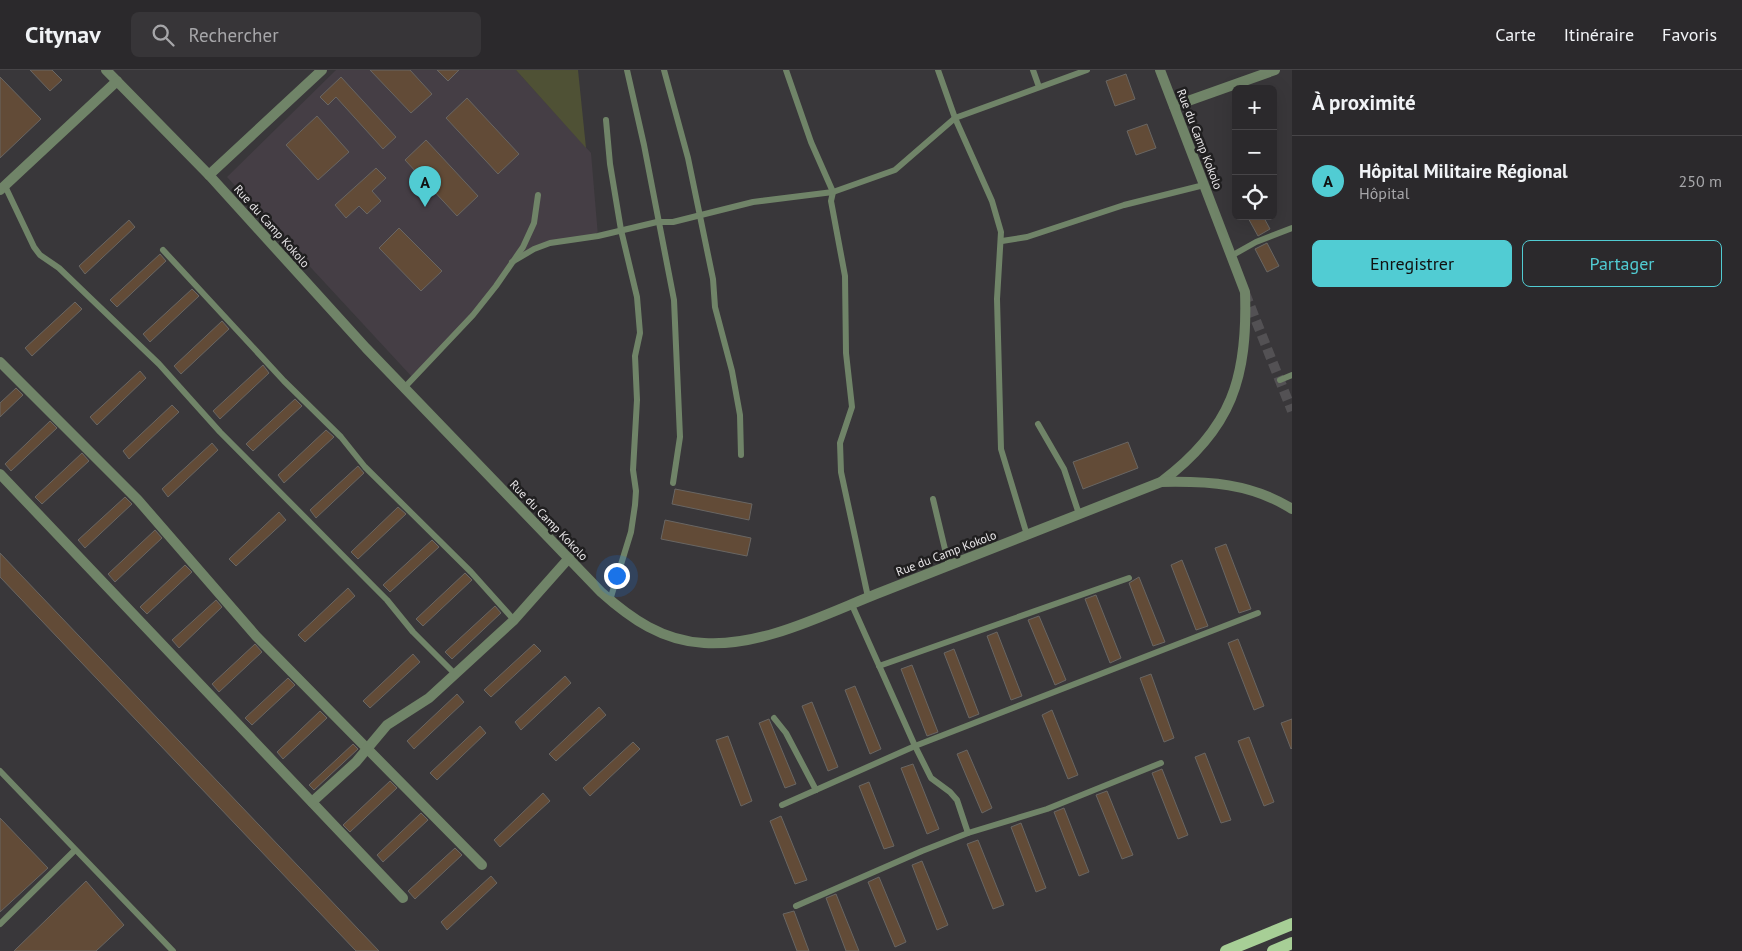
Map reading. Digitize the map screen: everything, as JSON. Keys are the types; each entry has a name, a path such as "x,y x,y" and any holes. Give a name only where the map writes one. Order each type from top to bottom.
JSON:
{"main road":[{"path":"1226,951 1292,924"},
{"path":"1273,951 1292,943"}],"street":[{"name":"Rue du Camp Kokolo","path":"106,70 209,175 404,388 610,600 640,623 658,632 682,640 716,643 749,639 852,605 868,597 1161,482 1186,462 1204,444 1221,419 1235,388 1244,351 1245,292 1160,70"},
{"path":"209,175 322,70"},
{"path":"1174,106 1274,70"},
{"path":"2,188 117,81"},
{"path":"0,362 150,512 256,636 367,746 482,865"},
{"path":"0,474 312,802 372,869 403,898"},
{"name":"Rue du Camp Kokolo","path":"1161,482 1209,482 1233,485 1260,493 1292,509"},
{"path":"312,802 356,762 367,746 387,725 429,698 454,673 514,620 569,558"}],"lane":[{"path":"627,70 674,300 680,450 673,483"},
{"path":"664,70 688,158 698,214 713,279 715,307 732,371 740,415 741,455"},
{"path":"786,70 811,142 833,192 831,201 845,276 846,353 852,407 840,442 841,472 868,597"},
{"path":"938,70 955,118 992,201 1002,241 997,299 1001,449 1027,535"},
{"path":"1032,70 1039,87"},
{"path":"512,262 534,249 550,243 598,236 658,222 673,222 698,214 753,202 833,192 895,170 955,118 1087,70"},
{"path":"606,120 610,164 621,230 637,297 640,333 635,356 637,400 633,470 636,491 631,532 610,600"},
{"path":"1002,241 1026,237 1124,205 1204,185"},
{"path":"2,188 40,255 59,268 159,364 220,432 387,600 414,632 454,673"},
{"path":"404,388 473,315 512,262 534,223 538,195"},
{"path":"1232,256 1256,242 1292,228"},
{"path":"163,250 284,381 341,437 365,467 471,572 514,620"},
{"path":"1280,380 1292,374"},
{"path":"1038,424 1064,468 1080,514"},
{"path":"933,499 948,566"},
{"path":"879,666 1128,578"},
{"path":"852,605 931,778 950,792 957,800 968,833"},
{"path":"782,805 915,746 1258,613"},
{"path":"774,718 786,733 816,790"},
{"path":"796,906 968,833 1056,806 1161,763"},
{"path":"0,771 173,951"},
{"path":"0,924 75,850"}],"shaded area":[{"path":"336,70 516,70 591,153 598,236 550,243 512,262 496,286 413,378 227,177"}],"green space":[{"path":"516,70 578,70 586,148"}],"building":[{"path":"30,70 52,70 62,80 50,91"},
{"path":"370,70 410,70 432,94 411,113"},
{"path":"437,70 459,70 448,81"},
{"path":"1126,74 1135,99 1115,106 1106,81"},
{"path":"0,77 41,119 0,158"},
{"path":"341,77 396,137 383,149 336,97 328,105 320,97"},
{"path":"467,98 519,154 498,174 446,118"},
{"path":"317,116 349,152 318,180 286,145"},
{"path":"1147,124 1156,148 1136,155 1127,131"},
{"path":"426,140 478,196 457,216 405,160"},
{"path":"376,168 386,178 372,191 381,201 367,214 359,206 346,218 335,205"},
{"path":"129,220 135,227 85,274 79,266"},
{"path":"1249,220 1265,220 1270,229 1258,236"},
{"path":"399,228 442,271 421,291 379,248"},
{"path":"1267,243 1279,266 1267,272 1255,249"},
{"path":"160,254 166,261 117,307 110,300"},
{"path":"192,289 199,296 150,342 143,334"},
{"path":"75,302 82,309 32,356 25,348"},
{"path":"222,321 229,329 181,374 174,366"},
{"path":"263,365 269,373 220,419 213,411"},
{"path":"140,371 146,378 97,425 90,417"},
{"path":"16,388 23,395 0,417 0,403"},
{"path":"295,399 302,406 253,451 246,444"},
{"path":"172,405 179,412 129,459 123,451"},
{"path":"50,421 57,428 11,471 5,464"},
{"path":"326,430 334,437 284,483 278,475"},
{"path":"1128,442 1138,468 1083,489 1073,462"},
{"path":"212,443 218,450 168,497 162,489"},
{"path":"82,453 89,461 42,504 35,497"},
{"path":"358,466 364,473 316,518 310,510"},
{"path":"675,489 752,504 749,520 672,504"},
{"path":"125,497 132,504 85,548 78,540"},
{"path":"398,507 406,514 358,559 351,552"},
{"path":"279,512 286,520 236,566 229,559"},
{"path":"665,520 751,538 747,556 661,539"},
{"path":"155,530 162,538 115,582 108,574"},
{"path":"432,540 439,547 390,592 383,585"},
{"path":"1226,544 1251,609 1239,613 1215,548"},
{"path":"0,553 379,951 356,951 0,577"},
{"path":"1182,560 1208,626 1196,630 1171,565"},
{"path":"185,565 192,572 147,614 140,607"},
{"path":"465,573 472,580 423,626 416,619"},
{"path":"1139,577 1165,642 1153,646 1129,583"},
{"path":"348,588 355,596 305,642 298,635"},
{"path":"1096,595 1121,658 1110,663 1085,599"},
{"path":"216,600 222,607 179,648 172,640"},
{"path":"495,606 501,613 452,659 445,652"},
{"path":"1039,616 1066,680 1055,685 1028,620"},
{"path":"997,632 1022,696 1011,700 987,636"},
{"path":"1238,639 1264,706 1254,710 1228,643"},
{"path":"255,644 262,652 219,692 212,684"},
{"path":"534,644 541,651 491,697 484,690"},
{"path":"954,649 979,714 969,718 944,653"},
{"path":"413,654 420,662 370,708 363,701"},
{"path":"912,665 938,732 927,736 901,669"},
{"path":"1151,674 1174,738 1164,742 1140,678"},
{"path":"565,676 571,683 521,730 515,722"},
{"path":"288,678 295,685 252,725 245,718"},
{"path":"855,686 881,749 870,754 845,690"},
{"path":"457,694 464,702 414,749 407,741"},
{"path":"812,702 838,767 828,771 802,706"},
{"path":"599,707 606,715 556,761 549,754"},
{"path":"1052,710 1078,775 1068,779 1042,715"},
{"path":"320,711 327,718 283,759 277,752"},
{"path":"769,719 796,784 785,788 759,723"},
{"path":"1292,719 1292,748 1291,749 1281,723"},
{"path":"480,726 486,733 437,780 430,773"},
{"path":"728,736 752,801 741,806 716,740"},
{"path":"1249,737 1274,802 1264,806 1238,741"},
{"path":"633,742 640,749 590,796 583,788"},
{"path":"353,744 358,749 314,790 309,785"},
{"path":"967,750 992,808 982,813 957,754"},
{"path":"1205,753 1231,820 1221,823 1195,757"},
{"path":"913,764 939,829 927,834 901,768"},
{"path":"1162,769 1188,835 1178,839 1152,773"},
{"path":"390,781 397,788 350,832 343,825"},
{"path":"869,782 894,846 884,849 859,786"},
{"path":"1107,791 1133,855 1122,859 1096,795"},
{"path":"543,793 550,801 500,847 494,840"},
{"path":"1064,808 1089,872 1079,876 1054,812"},
{"path":"421,813 428,820 383,862 377,855"},
{"path":"781,816 807,880 795,884 770,821"},
{"path":"0,818 48,868 0,912"},
{"path":"1021,823 1046,888 1036,892 1011,827"},
{"path":"978,840 1004,905 993,909 967,844"},
{"path":"455,848 462,855 415,899 408,891"},
{"path":"922,861 948,925 937,930 912,865"},
{"path":"491,876 497,883 447,930 441,922"},
{"path":"879,877 906,942 895,947 868,882"},
{"path":"86,881 124,925 96,951 14,951"},
{"path":"836,894 859,951 846,951 826,898"},
{"path":"794,911 809,951 797,951 783,914"}],"tunnel":[{"path":"1245,293 1292,411"}],"place":[{"name":"Hôpital Militaire Régional","path":"425,207"}]}
